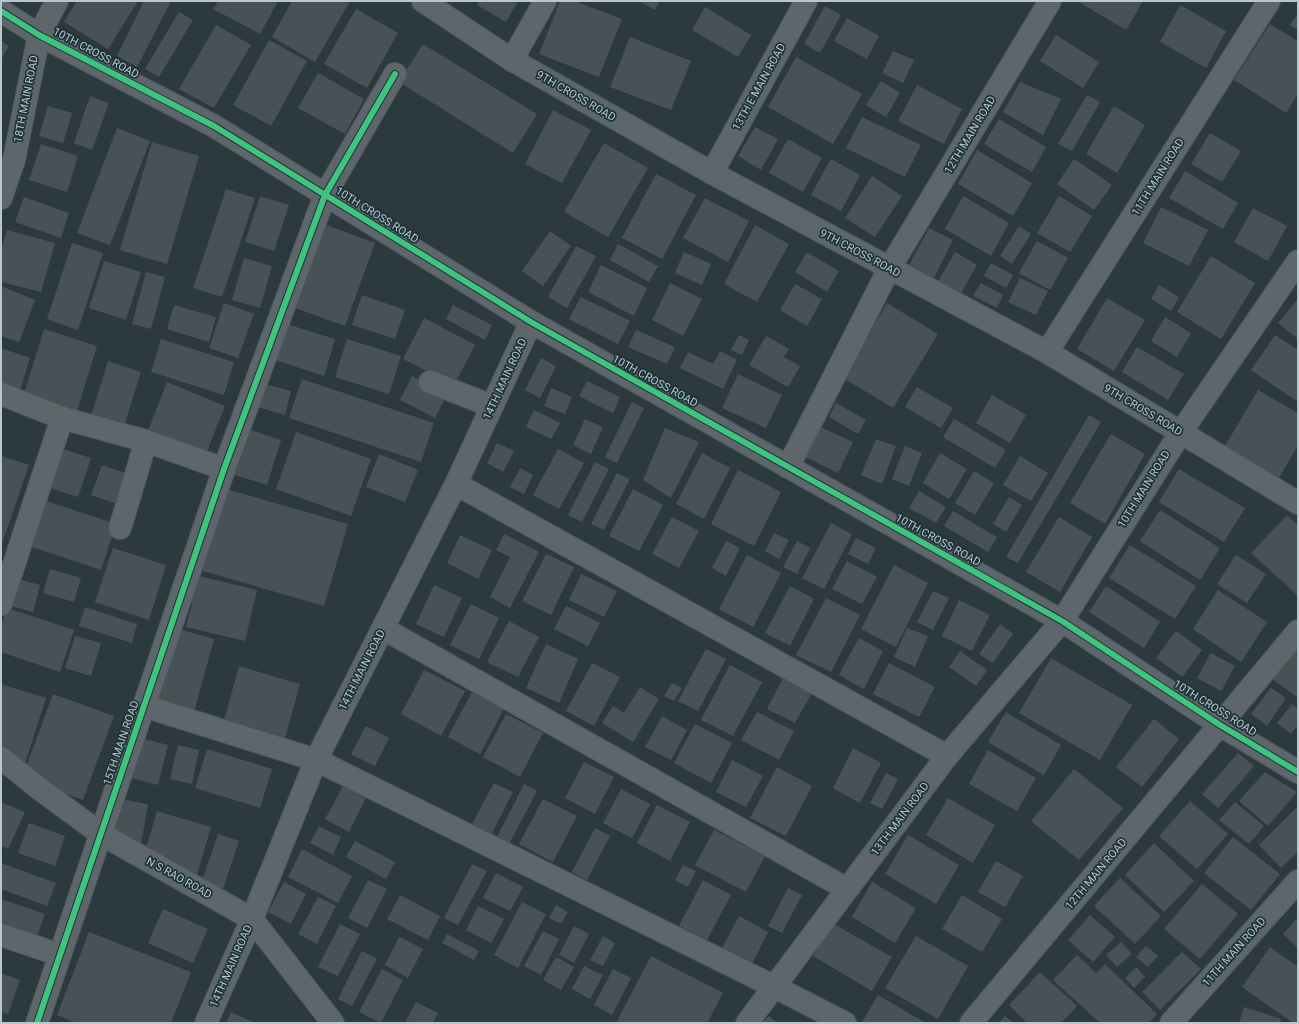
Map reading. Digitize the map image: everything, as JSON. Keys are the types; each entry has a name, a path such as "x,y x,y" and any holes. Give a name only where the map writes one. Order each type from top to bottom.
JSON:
{"street":[{"name":"18TH MAIN ROAD","path":"1,198 8,157 39,34 56,1"},
{"name":"9TH CROSS ROAD","path":"423,1 512,60 712,173 889,269 1047,352 1298,503"},
{"path":"512,60 545,1"},
{"name":"13TH E MAIN ROAD","path":"712,173 806,1"},
{"name":"12TH MAIN ROAD","path":"788,467 889,269 1050,1"},
{"name":"11TH MAIN ROAD","path":"1047,352 1269,1"},
{"name":"10TH CROSS ROAD","path":"1,11 39,34 214,126 531,322 1062,621 1220,725 1298,772"},
{"name":"15TH MAIN ROAD","path":"37,1023 224,470 325,195 395,74"},
{"name":"10TH MAIN ROAD","path":"1062,621 1181,432 1298,261"},
{"name":"14TH MAIN ROAD","path":"206,1023 252,919 316,760 456,484 531,322"},
{"path":"430,382 492,406"},
{"path":"1,394 62,418 146,441 224,470"},
{"path":"1,604 62,418"},
{"path":"120,528 146,441"},
{"path":"456,484 948,756"},
{"name":"13TH MAIN ROAD","path":"746,1023 775,987 948,756 1062,621"},
{"path":"384,628 847,890"},
{"name":"12TH MAIN ROAD","path":"971,1023 1298,631"},
{"path":"144,706 316,760 845,1023"},
{"name":"N S RAO ROAD","path":"1,758 37,787 101,834 252,919 333,1023"},
{"name":"11TH MAIN ROAD","path":"1171,1023 1298,881"},
{"path":"1,935 60,954"}],"building":[{"path":"77,1 138,1 108,49 64,22"},
{"path":"144,1 171,1 137,67 117,56"},
{"path":"218,1 278,1 260,34 213,9"},
{"path":"292,1 350,1 315,62 272,37"},
{"path":"479,1 518,1 506,22 477,5"},
{"path":"560,1 574,1 622,19 599,77 539,54"},
{"path":"639,1 660,1 655,10"},
{"path":"1077,1 1143,1 1126,30"},
{"path":"1180,5 1226,31 1206,68 1160,42"},
{"path":"825,6 841,15 820,53 804,44"},
{"path":"705,7 751,35 738,57 692,30"},
{"path":"356,9 398,33 367,88 324,64"},
{"path":"179,12 193,20 159,77 145,69"},
{"path":"1298,13 1298,30 1290,25"},
{"path":"847,18 879,36 867,59 834,41"},
{"path":"1270,24 1298,41 1298,94 1286,113 1234,80"},
{"path":"216,25 251,45 214,108 179,89"},
{"path":"1056,35 1099,62 1083,88 1040,61"},
{"path":"630,37 691,61 671,110 610,87"},
{"path":"269,40 307,61 271,126 233,105"},
{"path":"1,41 9,46 1,60"},
{"path":"423,44 537,114 513,153 399,82"},
{"path":"893,51 914,60 903,83 882,73"},
{"path":"796,57 862,94 833,144 768,107"},
{"path":"318,73 364,99 345,134 298,108"},
{"path":"881,81 900,93 886,117 866,105"},
{"path":"1020,82 1061,99 1043,135 1003,112"},
{"path":"917,85 962,109 944,144 898,121"},
{"path":"1087,95 1100,102 1072,151 1058,144"},
{"path":"90,96 109,103 92,150 74,143"},
{"path":"48,106 72,113 63,143 39,136"},
{"path":"1114,106 1145,125 1117,173 1086,154"},
{"path":"553,110 591,130 562,183 525,164"},
{"path":"862,117 921,145 905,177 846,148"},
{"path":"999,119 1046,147 1032,172 984,144"},
{"path":"755,127 778,139 761,170 738,156"},
{"path":"117,128 150,141 110,245 77,233"},
{"path":"1210,133 1241,151 1222,182 1191,164"},
{"path":"788,139 822,158 803,192 769,173"},
{"path":"152,142 199,156 167,264 120,250"},
{"path":"604,143 648,168 608,237 564,212"},
{"path":"41,144 78,156 67,192 29,180"},
{"path":"977,150 1032,183 1013,216 958,184"},
{"path":"831,159 860,175 841,211 811,195"},
{"path":"1074,159 1112,185 1094,210 1057,184"},
{"path":"1185,171 1238,203 1223,229 1169,198"},
{"path":"656,174 696,195 662,259 622,238"},
{"path":"872,176 902,196 875,237 845,218"},
{"path":"226,189 255,198 222,297 193,288"},
{"path":"260,196 289,205 274,251 245,242"},
{"path":"963,196 1009,223 991,256 945,229"},
{"path":"1059,196 1092,216 1070,252 1037,233"},
{"path":"24,197 69,213 61,238 15,222"},
{"path":"705,198 749,221 728,262 683,238"},
{"path":"1161,207 1208,230 1189,266 1143,243"},
{"path":"1253,208 1287,226 1268,261 1234,242"},
{"path":"315,221 375,243 345,326 284,304"},
{"path":"755,225 789,244 757,302 724,284"},
{"path":"1019,226 1031,234 1012,264 1000,256"},
{"path":"929,228 953,240 934,278 909,265"},
{"path":"7,230 55,243 41,292 1,282 1,251"},
{"path":"550,231 571,246 543,286 522,271"},
{"path":"1037,241 1068,258 1050,290 1019,273"},
{"path":"72,243 103,253 78,330 47,319"},
{"path":"618,244 658,266 649,282 610,260"},
{"path":"576,246 596,256 567,308 548,297"},
{"path":"684,252 711,264 702,285 675,273"},
{"path":"807,252 839,271 827,292 795,272"},
{"path":"955,252 977,265 960,295 938,282"},
{"path":"1211,256 1255,283 1221,339 1177,312"},
{"path":"244,258 272,266 260,308 232,300"},
{"path":"104,261 141,272 126,320 89,308"},
{"path":"991,263 1013,275 1006,288 984,276"},
{"path":"601,265 647,288 634,316 588,292"},
{"path":"146,272 165,277 151,329 132,324"},
{"path":"1020,278 1048,291 1036,315 1008,302"},
{"path":"670,283 702,299 683,336 652,320"},
{"path":"981,283 1003,295 997,308 973,296"},
{"path":"795,284 822,299 807,326 780,310"},
{"path":"1159,285 1179,297 1171,311 1151,299"},
{"path":"1,286 35,300 19,342 1,336"},
{"path":"362,295 405,310 395,339 352,325"},
{"path":"581,297 630,321 618,344 569,319"},
{"path":"1107,298 1145,320 1114,371 1077,349"},
{"path":"1298,299 1298,339 1278,323"},
{"path":"224,303 254,314 238,358 209,348"},
{"path":"887,303 938,334 893,408 843,378"},
{"path":"174,305 216,317 209,342 167,329"},
{"path":"453,305 492,325 485,340 446,319"},
{"path":"1165,317 1191,333 1177,357 1151,341"},
{"path":"424,318 475,345 454,385 403,359"},
{"path":"280,322 335,339 324,376 269,358"},
{"path":"44,329 97,346 76,414 23,397"},
{"path":"636,330 675,347 667,364 628,347"},
{"path":"739,335 749,340 742,355 731,350"},
{"path":"1275,335 1298,350 1298,402 1251,370"},
{"path":"766,336 789,349 784,357 800,366 788,387 749,365"},
{"path":"161,339 234,362 224,395 151,372"},
{"path":"347,339 401,356 389,394 335,377"},
{"path":"1137,347 1184,374 1168,400 1122,372"},
{"path":"1,348 30,358 16,403 1,398"},
{"path":"720,351 737,360 723,389 680,368 688,352 713,364"},
{"path":"541,358 556,366 540,398 525,390"},
{"path":"108,361 141,372 124,426 91,416"},
{"path":"738,374 782,395 766,428 722,408"},
{"path":"412,376 447,394 435,418 400,400"},
{"path":"302,379 434,423 421,462 289,418"},
{"path":"253,381 291,391 285,415 247,404"},
{"path":"587,381 620,397 613,413 579,396"},
{"path":"167,382 225,406 202,464 144,441"},
{"path":"917,387 953,408 941,428 905,407"},
{"path":"551,388 572,397 565,414 544,406"},
{"path":"1258,390 1298,413 1298,445 1279,478 1225,446"},
{"path":"992,395 1026,415 1010,443 976,423"},
{"path":"632,402 644,408 617,463 605,457"},
{"path":"836,403 866,420 858,434 829,417"},
{"path":"534,410 560,423 551,439 526,427"},
{"path":"1089,415 1101,422 1018,563 1006,557"},
{"path":"585,419 603,427 591,454 573,445"},
{"path":"954,419 1006,450 995,468 943,437"},
{"path":"814,424 853,442 838,473 799,454"},
{"path":"239,426 281,440 267,485 225,472"},
{"path":"665,428 699,442 671,498 643,480"},
{"path":"296,432 371,459 351,516 276,489"},
{"path":"1111,434 1145,454 1105,524 1070,503"},
{"path":"876,439 896,446 882,484 861,475"},
{"path":"497,443 514,451 503,472 487,463"},
{"path":"905,446 922,453 909,486 892,479"},
{"path":"63,449 91,458 78,497 50,488"},
{"path":"558,449 584,463 559,509 533,495"},
{"path":"702,453 730,468 704,519 676,504"},
{"path":"940,453 967,469 949,499 923,483"},
{"path":"379,454 418,470 405,502 366,487"},
{"path":"1,456 29,465 1,547"},
{"path":"1020,456 1048,473 1031,501 1003,485"},
{"path":"595,462 609,469 582,522 568,515"},
{"path":"102,465 128,474 117,504 91,495"},
{"path":"520,468 533,475 524,494 510,487"},
{"path":"1179,469 1245,508 1224,542 1159,502"},
{"path":"738,470 781,492 754,546 711,524"},
{"path":"974,471 994,483 975,515 955,503"},
{"path":"617,473 630,479 604,530 591,524"},
{"path":"219,487 348,524 324,606 196,569"},
{"path":"633,489 663,505 639,551 609,536"},
{"path":"919,491 946,507 936,523 909,508"},
{"path":"1009,497 1022,505 1006,532 993,524"},
{"path":"43,500 116,524 101,570 29,546"},
{"path":"1160,510 1220,548 1200,580 1140,541"},
{"path":"953,511 997,537 988,552 944,526"},
{"path":"1287,515 1298,525 1297,595 1251,553"},
{"path":"672,517 699,531 679,568 652,554"},
{"path":"1059,517 1092,537 1060,592 1026,572"},
{"path":"831,523 852,534 824,589 802,578"},
{"path":"774,533 789,540 779,559 765,551"},
{"path":"504,534 539,552 510,608 490,597 510,557 496,550"},
{"path":"460,535 492,550 478,579 447,563"},
{"path":"856,538 876,548 868,564 848,554"},
{"path":"726,541 740,548 726,576 712,568"},
{"path":"797,541 810,548 797,574 783,567"},
{"path":"1130,545 1196,586 1175,619 1109,578"},
{"path":"113,548 166,565 149,620 95,602"},
{"path":"546,554 574,567 551,615 522,601"},
{"path":"747,555 781,573 753,627 719,609"},
{"path":"1236,555 1266,574 1247,603 1217,584"},
{"path":"847,561 877,577 862,604 832,589"},
{"path":"894,565 928,583 896,647 861,629"},
{"path":"50,569 81,578 74,602 43,593"},
{"path":"581,574 617,591 604,617 569,600"},
{"path":"199,576 257,590 245,641 186,627"},
{"path":"18,579 40,585 33,612 11,606"},
{"path":"434,585 462,598 444,637 416,624"},
{"path":"790,586 814,599 790,646 765,633"},
{"path":"1106,586 1160,622 1144,648 1089,612"},
{"path":"1218,590 1267,622 1241,662 1193,629"},
{"path":"933,591 949,598 933,630 917,622"},
{"path":"826,598 860,615 831,672 796,655"},
{"path":"959,600 990,615 972,651 942,636"},
{"path":"471,604 499,618 479,659 450,645"},
{"path":"566,606 600,623 588,646 554,629"},
{"path":"85,607 137,624 132,643 79,626"},
{"path":"7,608 74,630 60,672 1,652 1,626"},
{"path":"509,621 539,637 518,677 487,662"},
{"path":"1000,624 1013,634 993,663 979,654"},
{"path":"171,627 214,639 191,723 148,711"},
{"path":"907,628 928,636 915,667 894,657"},
{"path":"1176,631 1202,650 1182,677 1156,658"},
{"path":"75,636 101,643 91,676 65,668"},
{"path":"859,638 883,651 864,689 839,675"},
{"path":"1298,643 1298,698 1271,678"},
{"path":"546,644 578,659 559,703 526,688"},
{"path":"706,649 726,659 698,711 678,701"},
{"path":"960,651 987,670 976,686 949,667"},
{"path":"1211,653 1235,666 1221,691 1197,678"},
{"path":"1051,658 1132,705 1100,760 1019,713"},
{"path":"592,663 620,677 594,726 566,711"},
{"path":"889,663 935,687 919,717 873,694"},
{"path":"730,665 762,682 733,736 701,720"},
{"path":"239,666 300,684 284,742 223,724"},
{"path":"424,670 465,691 441,736 401,714"},
{"path":"784,676 813,691 795,723 767,709"},
{"path":"672,683 682,688 674,701 664,696"},
{"path":"1,684 46,698 21,776 1,765"},
{"path":"640,687 659,699 633,742 602,723 613,706 624,713"},
{"path":"1271,688 1286,698 1267,726 1251,714"},
{"path":"473,690 505,707 480,754 448,737"},
{"path":"53,694 114,716 83,800 22,778"},
{"path":"1292,704 1298,709 1298,725 1291,734 1277,723"},
{"path":"757,712 794,731 779,760 741,740"},
{"path":"1006,712 1061,745 1044,775 988,742"},
{"path":"506,714 543,733 520,777 483,757"},
{"path":"662,716 687,730 671,760 645,747"},
{"path":"1154,719 1179,739 1142,787 1116,767"},
{"path":"695,724 732,743 711,783 674,763"},
{"path":"366,726 389,738 375,766 351,754"},
{"path":"140,738 168,745 158,785 131,778"},
{"path":"178,745 199,750 192,784 170,779"},
{"path":"853,748 881,763 860,803 833,788"},
{"path":"207,749 272,769 260,808 195,788"},
{"path":"988,750 1036,778 1017,811 969,784"},
{"path":"1238,753 1254,766 1218,808 1202,794"},
{"path":"732,760 763,776 746,807 716,792"},
{"path":"584,762 614,777 595,814 565,798"},
{"path":"777,767 812,786 786,836 750,818"},
{"path":"1074,769 1123,808 1079,860 1031,821"},
{"path":"1265,772 1297,792 1268,826 1239,801"},
{"path":"886,773 898,779 882,809 870,803"},
{"path":"494,783 513,792 491,835 472,824"},
{"path":"524,784 537,791 508,846 496,839"},
{"path":"343,786 366,798 349,832 325,819"},
{"path":"621,789 650,804 632,838 603,823"},
{"path":"948,798 995,825 973,863 926,835"},
{"path":"120,799 148,804 139,856 110,850"},
{"path":"543,799 577,816 553,862 519,844"},
{"path":"1190,801 1228,834 1197,869 1159,836"},
{"path":"1,802 25,812 8,849 1,846"},
{"path":"1235,802 1264,826 1249,844 1219,820"},
{"path":"657,805 690,822 670,861 637,843"},
{"path":"1298,806 1298,852 1281,868 1259,845"},
{"path":"157,811 211,827 196,878 142,862"},
{"path":"29,823 65,836 55,866 18,853"},
{"path":"319,826 341,837 333,855 310,843"},
{"path":"595,828 610,836 587,880 572,872"},
{"path":"714,830 765,856 746,892 695,865"},
{"path":"218,834 239,841 223,889 202,881"},
{"path":"908,835 959,865 936,904 885,874"},
{"path":"1233,837 1280,874 1251,910 1204,873"},
{"path":"355,841 395,862 386,879 346,857"},
{"path":"1154,843 1194,881 1164,912 1125,875"},
{"path":"302,849 352,876 338,903 288,877"},
{"path":"996,861 1023,876 1005,907 978,892"},
{"path":"1,863 56,883 47,906 1,889"},
{"path":"472,864 487,871 458,925 444,918"},
{"path":"683,865 696,871 688,887 675,880"},
{"path":"496,873 523,887 510,911 483,898"},
{"path":"1120,878 1161,916 1135,944 1094,906"},
{"path":"368,880 387,889 367,928 348,918"},
{"path":"703,880 731,895 707,940 679,926"},
{"path":"284,882 306,894 291,924 268,912"},
{"path":"872,882 916,908 895,943 852,917"},
{"path":"1202,884 1238,914 1200,959 1164,929"},
{"path":"788,888 802,895 782,933 768,926"},
{"path":"400,895 440,916 428,940 387,919"},
{"path":"962,895 1002,919 982,952 942,929"},
{"path":"318,897 336,906 317,944 298,934"},
{"path":"1,899 45,914 37,936 1,923"},
{"path":"522,902 546,914 518,968 494,955"},
{"path":"556,905 568,912 561,924 549,918"},
{"path":"478,906 504,919 491,943 466,930"},
{"path":"163,909 208,929 193,963 148,943"},
{"path":"1090,915 1115,937 1093,962 1068,940"},
{"path":"739,916 768,932 751,966 721,950"},
{"path":"1298,917 1298,948 1283,934"},
{"path":"832,923 892,957 872,991 813,956"},
{"path":"340,924 360,934 338,976 318,967"},
{"path":"574,926 589,934 574,963 559,955"},
{"path":"543,931 559,939 541,975 524,966"},
{"path":"89,932 191,972 171,1023 76,1023 57,1015"},
{"path":"447,934 479,951 474,960 442,943"},
{"path":"603,936 615,943 603,966 590,960"},
{"path":"916,936 968,966 938,1019 885,988"},
{"path":"399,937 423,949 408,978 385,965"},
{"path":"1121,942 1132,954 1117,967 1106,955"},
{"path":"1146,946 1158,956 1148,967 1136,957"},
{"path":"1270,947 1298,967 1298,1023 1293,1023 1242,987"},
{"path":"362,951 377,959 352,1006 338,999"},
{"path":"1182,952 1201,969 1160,1010 1142,992"},
{"path":"1077,955 1096,973 1105,964 1157,1014 1149,1023 1100,1023 1053,980"},
{"path":"651,956 723,993 707,1023 616,1023"},
{"path":"556,957 574,967 561,990 543,980"},
{"path":"584,966 603,975 590,999 572,989"},
{"path":"1136,967 1145,977 1134,988 1125,978"},
{"path":"382,969 403,980 381,1023 359,1012"},
{"path":"613,969 631,978 612,1015 594,1005"},
{"path":"1040,972 1077,1006 1061,1023 1027,1023 1009,1005"},
{"path":"1,973 20,980 8,1014 1,1012"},
{"path":"878,995 924,1022 862,1022"},
{"path":"416,1002 438,1013 433,1023 405,1023"},
{"path":"1244,1007 1281,1019 1280,1023 1239,1023"},
{"path":"231,1012 255,1023 226,1023"},
{"path":"769,1016 777,1023 762,1023"},
{"path":"1005,1016 1014,1023 999,1023"}],"cycle path":[{"path":"1,11 39,35 214,126 531,322 1062,621 1220,725 1298,772"},
{"path":"37,1023 224,469 325,195 395,74"}]}
